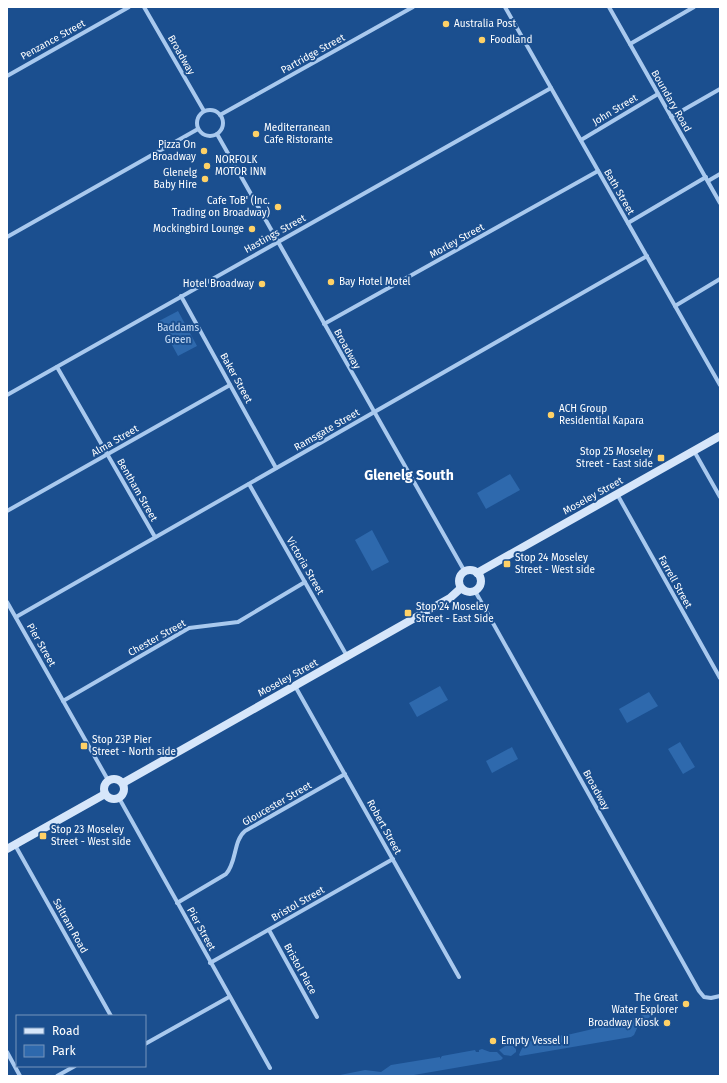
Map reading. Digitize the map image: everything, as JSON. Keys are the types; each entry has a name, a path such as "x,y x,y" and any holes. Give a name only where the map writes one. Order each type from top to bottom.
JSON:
{"street":[{"name":"Penzance Street","path":"7,76 129,7"},
{"name":"Broadway","path":"144,7 204,111"},
{"name":"Partridge Street","path":"220,115 413,7"},
{"name":"Bath Street","path":"505,7 720,385"},
{"name":"Boundary Road","path":"609,7 720,202"},
{"path":"630,44 694,7"},
{"name":"Hastings Street","path":"7,395 277,241 551,88"},
{"path":"671,117 720,89"},
{"name":"John Street","path":"581,140 658,94"},
{"path":"213,110 220,115 222,127 217,134 209,136 201,133 198,129 196,125 198,117 204,111 213,110"},
{"path":"7,237 198,129"},
{"name":"Broadway","path":"217,134 465,572"},
{"name":"Morley Street","path":"324,324 598,171"},
{"path":"628,223 707,179 720,174"},
{"name":"Ramsgate Street","path":"16,617 647,256"},
{"path":"675,306 720,279"},
{"name":"Baker Street","path":"181,296 276,468"},
{"name":"Bentham Street","path":"57,367 155,537"},
{"name":"Alma Street","path":"7,511 230,385"},
{"name":"Moseley Street","path":"477,573 720,436"},
{"path":"694,450 720,497"},
{"name":"Victoria Street","path":"249,484 347,656"},
{"name":"Farrell Street","path":"617,494 720,678"},
{"path":"471,571 477,573 480,583 475,591 466,591 461,588 459,581 465,572 471,571"},
{"name":"Chester Street","path":"63,701 189,628 238,622 305,582"},
{"name":"Moseley Street","path":"123,783 450,598 461,588"},
{"name":"Broadway","path":"475,591 704,997 711,998 720,996"},
{"name":"Pier Street","path":"7,602 108,780"},
{"name":"Robert Street","path":"295,686 459,977"},
{"name":"Gloucester Street","path":"177,903 226,874 230,869 240,837 245,831 345,774"},
{"path":"118,779 123,783 124,790 119,798 110,798 105,794 104,785 108,780 118,779"},
{"path":"7,849 105,794"},
{"name":"Pier Street","path":"119,798 270,1068"},
{"name":"Saltram Road","path":"15,845 110,1015"},
{"name":"Bristol Street","path":"210,963 393,859"},
{"name":"Bristol Place","path":"269,930 317,1017"},
{"path":"146,1043 229,997"},
{"path":"7,1052 20,1076"},
{"path":"57,1076 73,1067"}],"green space":[{"name":"Baddams Green","path":"178,311 197,346 178,356 159,321"},
{"path":"510,474 520,490 486,509 477,493"},
{"path":"372,530 389,562 372,571 355,540"},
{"path":"440,686 448,700 417,717 409,703"},
{"path":"649,692 658,706 627,723 619,709"},
{"path":"680,742 695,767 683,774 668,749"},
{"path":"512,747 518,759 492,773 486,761"},
{"path":"653,1012 653,1015 639,1024 634,1035 631,1037 519,1055 524,1046 530,1041 537,1040 538,1042 540,1039 564,1035 567,1037 567,1035 610,1025 613,1027 612,1025"},
{"path":"510,1043 516,1049 516,1052 511,1056 504,1055 499,1050"},
{"path":"482,1049 490,1052 497,1052 503,1058 501,1060 408,1076 335,1076 365,1070 381,1072 391,1065 440,1057 440,1059 442,1056 475,1050 476,1052 479,1052 479,1050"}],"place":[{"name":"Australia Post","path":"446,24"},
{"name":"Foodland","path":"482,40"},
{"name":"Mediterranean Cafe Ristorante","path":"256,134"},
{"name":"Pizza On Broadway","path":"204,151"},
{"name":"NORFOLK MOTOR INN","path":"207,166"},
{"name":"Glenelg Baby Hire","path":"205,179"},
{"name":"Cafe ToB' (Inc. Trading on Broadway)","path":"278,207"},
{"name":"Mockingbird Lounge","path":"252,229"},
{"name":"Bay Hotel Motel","path":"331,282"},
{"name":"Hotel Broadway","path":"262,284"},
{"name":"ACH Group Residential Kapara","path":"551,415"},
{"name":"Stop 25 Moseley Street - East side","path":"661,458"},
{"name":"Stop 24 Moseley Street - West side","path":"507,564"},
{"name":"Stop 24 Moseley Street - East Side","path":"408,613"},
{"name":"Stop 23P Pier Street - North side","path":"84,746"},
{"name":"Stop 23 Moseley Street - West side","path":"43,836"},
{"name":"The Great Water Explorer","path":"686,1004"},
{"name":"Broadway Kiosk","path":"667,1023"},
{"name":"Empty Vessel II","path":"493,1041"}],"district":[{"name":"Glenelg South","path":"409,475"}]}
